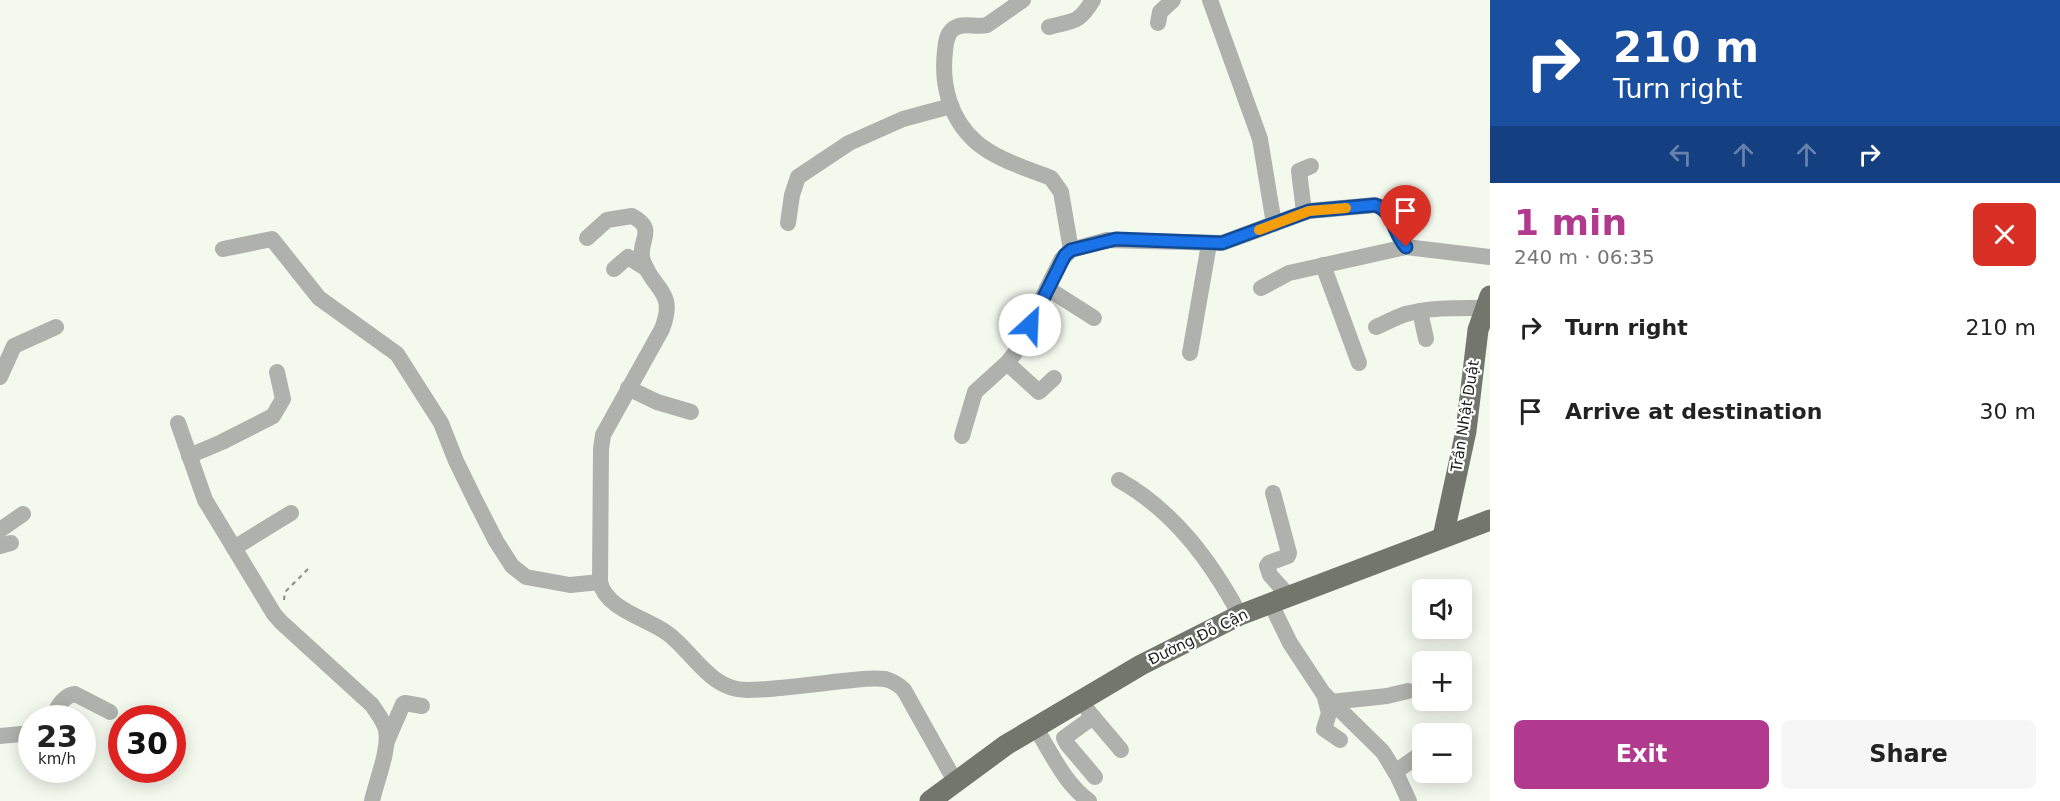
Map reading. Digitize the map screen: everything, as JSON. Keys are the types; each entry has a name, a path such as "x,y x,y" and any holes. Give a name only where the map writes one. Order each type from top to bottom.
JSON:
{"main road":[{"name":"Trần Nhật Duật","path":"1443,537 1466,431 1478,330 1488,302"},
{"name":"Đường Đỗ Cận","path":"930,801 955,781 1035,727 1141,665 1240,615 1490,520"}],"street":[{"path":"1023,0 987,25 965,25 950,32 946,39 944,81 957,120 978,144 990,153 1050,178 1057,184 1061,192 1071,250"},
{"path":"1049,27 1083,16 1093,0"},
{"path":"1158,23 1160,12 1173,0"},
{"path":"1210,0 1260,139 1274,224"},
{"path":"788,223 792,195 798,177 849,143 903,119 951,106"},
{"path":"1304,212 1299,171 1311,166"},
{"path":"962,435 975,392 1007,363 1021,344 1061,260 1071,250 1116,239 1209,244 1234,240 1304,212 1375,205 1383,207 1388,213 1401,242 1406,247"},
{"path":"587,238 608,220 632,216 642,223 646,228 642,260 663,292 668,304 667,316 662,328 603,435 600,582 602,592 610,601 663,630 709,676 726,686 746,690 862,679 884,679 897,683 904,690 955,781"},
{"path":"223,249 272,239 319,298 397,354 441,423 456,461 480,510 512,566 526,577 570,585 600,582"},
{"path":"1190,353 1209,244"},
{"path":"1261,288 1289,273 1406,247 1490,257"},
{"path":"614,269 628,257 647,269"},
{"path":"1323,265 1359,363"},
{"path":"1047,288 1094,318"},
{"path":"1376,327 1405,314 1488,302"},
{"path":"1420,311 1426,339"},
{"path":"0,377 14,346 56,327"},
{"path":"1007,363 1039,392 1054,378"},
{"path":"189,456 273,416 283,399 277,372"},
{"path":"628,388 657,402 692,412"},
{"path":"178,423 205,500 281,622 372,705 386,729 387,741"},
{"path":"1119,480 1143,493 1191,540 1220,580 1240,615"},
{"path":"1273,493 1289,553 1288,556 1269,562 1267,566 1280,600 1290,643 1327,698 1375,743 1395,772 1409,801"},
{"path":"234,548 291,513"},
{"path":"0,530 23,514"},
{"path":"1327,698 1387,696 1408,691"},
{"path":"60,705 69,695 75,694 108,711"},
{"path":"1327,698 1329,713 1324,729 1340,740"},
{"path":"1079,701 1121,750"},
{"path":"372,801 387,741 403,704 405,702 422,706"},
{"path":"1093,717 1065,738 1067,744 1095,777"},
{"path":"1035,727 1073,787 1089,801"},
{"path":"0,736 18,735"},
{"path":"1395,772 1412,760"}],"path":[{"path":"281,622 285,592 309,568"}],"slow traffic":[{"path":"1259,230 1309,211 1346,208"}],"route":[{"path":"1030,325 1065,255 1071,250 1107,240 1222,243 1309,211 1375,205 1383,207 1388,213 1401,242 1406,247"}]}
